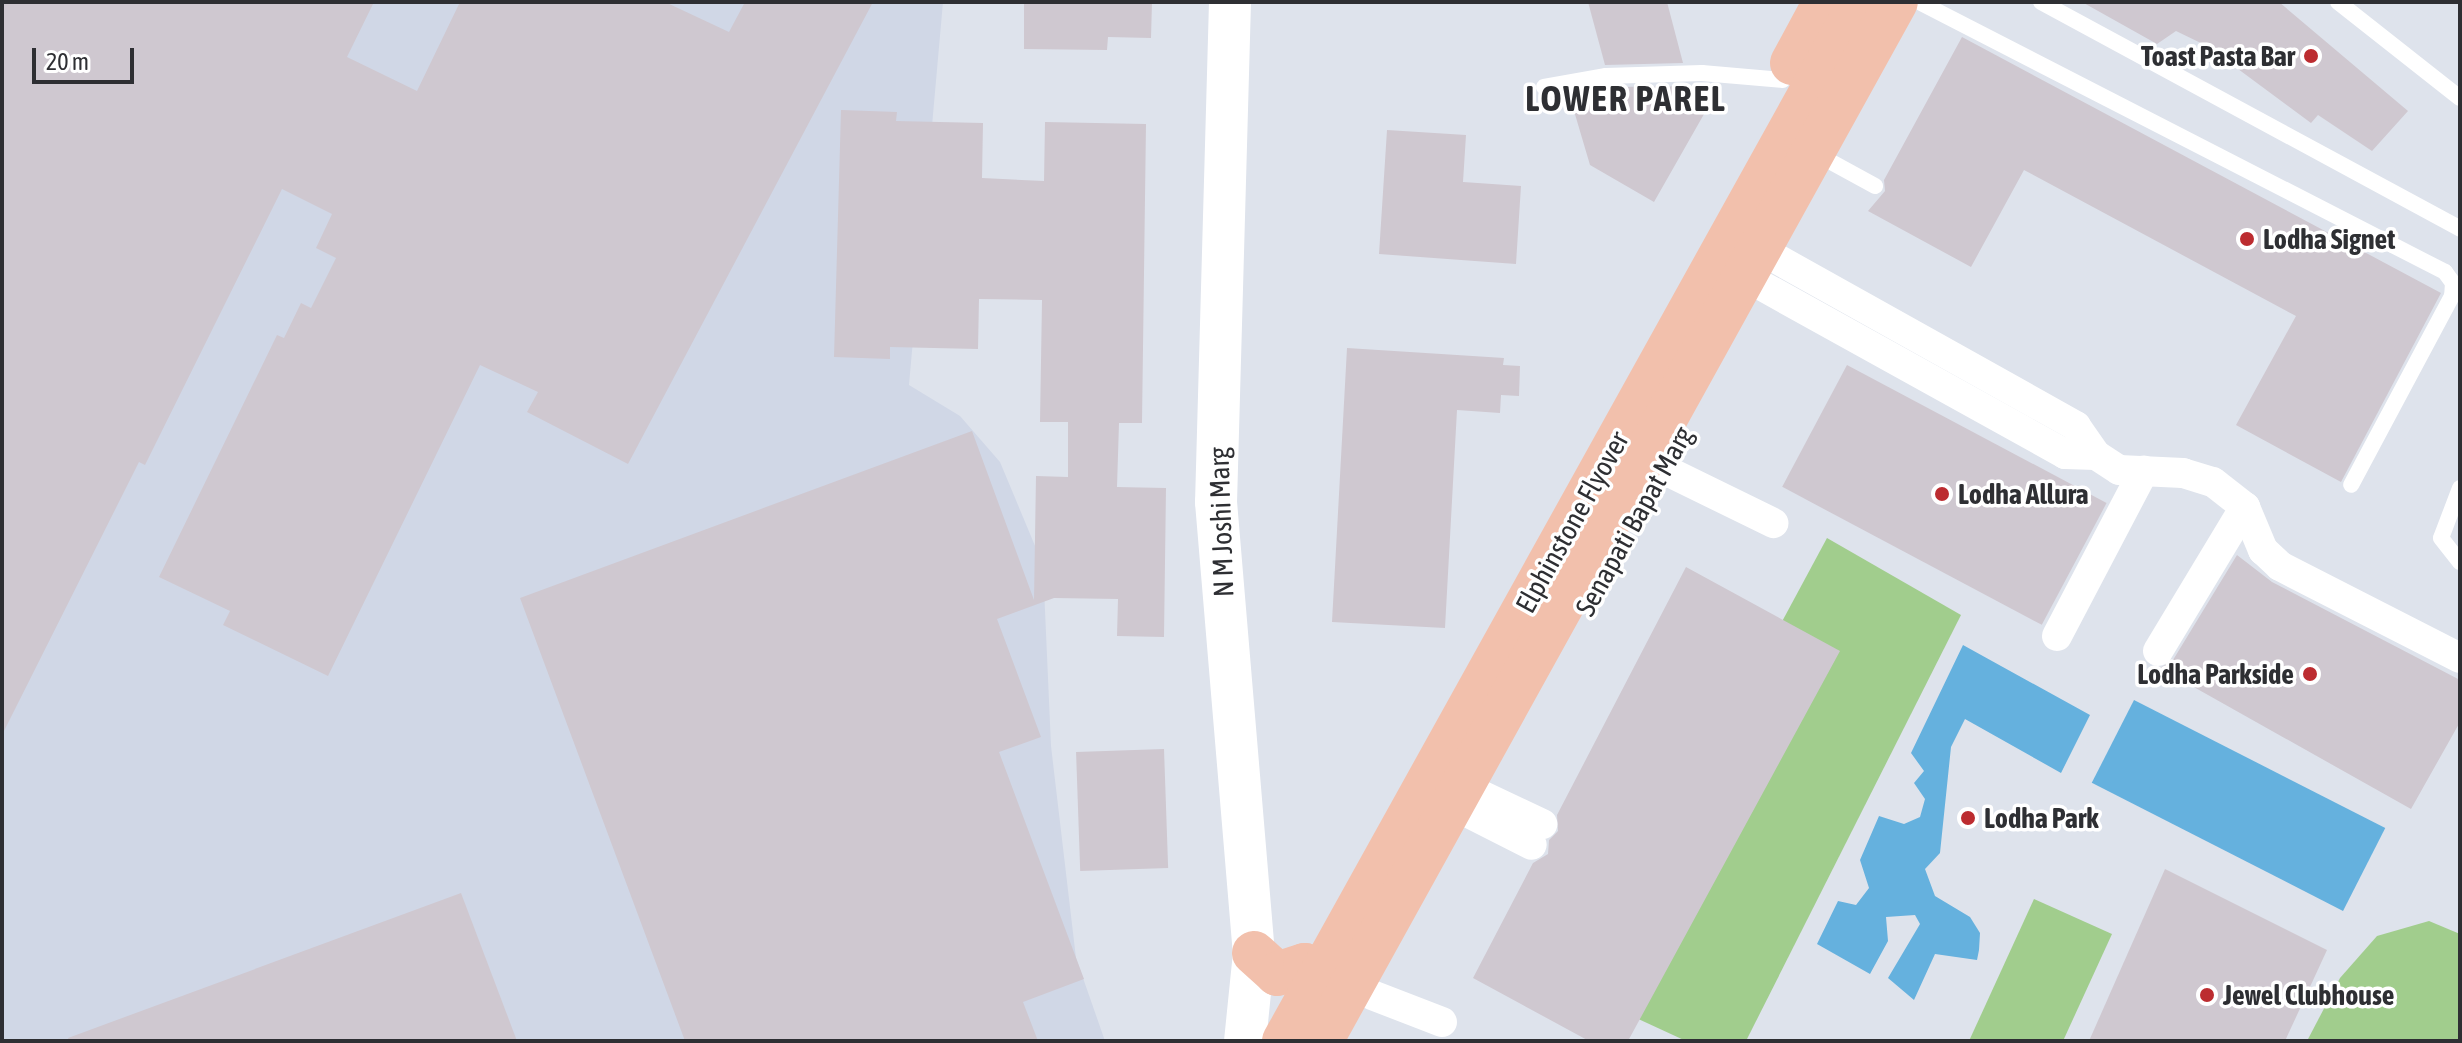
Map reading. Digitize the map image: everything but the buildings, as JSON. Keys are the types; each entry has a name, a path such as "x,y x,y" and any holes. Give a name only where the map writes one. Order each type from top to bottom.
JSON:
{"main road":[{"name":"N M Joshi Marg","path":"1230,2 1216,502 1254,953 1245,1041"},
{"path":"1267,1041 1305,965 1825,2"},
{"name":"Elphinstone Flyover","path":"1284,1041 1861,2"},
{"name":"Elphinstone Flyover","path":"1321,1041 1896,2"},
{"name":"Senapati Bapat Marg","path":"1346,1041 1922,2"},
{"path":"1254,953 1277,974 1305,965 1372,995"}],"street":[{"path":"1771,274 2076,426 2096,455 2119,470 2183,473 2213,482 2245,507 2263,550 2280,566 2460,658"},
{"path":"1663,469 1773,523"},
{"path":"2057,636 2144,470"},
{"path":"2158,651 2245,507"},
{"path":"1476,805 1537,834"},
{"path":"1372,995 1442,1022"}],"lane":[{"path":"1922,2 2445,272 2453,283 2452,296 2351,485"},
{"path":"2041,2 2460,229"},
{"path":"2338,2 2460,98"},
{"path":"1544,87 1606,76 1688,73 1783,80"},
{"path":"1833,163 1875,186"},
{"path":"2460,488 2441,538 2445,549 2460,562"}],"shaded area":[{"path":"2,2 943,2 909,385 960,416 1000,462 1043,565 1051,746 1076,958 1105,1041 2,1041"}],"green space":[{"path":"1827,538 1961,615 1746,1041 1686,1041 1582,993"},
{"path":"2034,899 2112,934 2063,1041 1969,1041"},
{"path":"2429,921 2460,934 2460,1041 2307,1041 2340,978 2377,936"}],"water":[{"path":"1963,645 2090,715 2061,773 1965,719 1951,747 1940,853 1925,869 1935,896 1970,917 1980,933 1979,950 1977,960 1935,954 1914,1000 1888,978 1920,924 1915,915 1886,917 1888,941 1870,974 1817,944 1838,901 1856,905 1869,888 1860,860 1879,816 1904,824 1920,817 1925,799 1914,783 1924,771 1911,753"},
{"path":"2134,700 2385,828 2343,911 2092,783"}],"place":[{"name":"Toast Pasta Bar","path":"2311,56"},
{"name":"Lodha Signet","path":"2247,239"},
{"name":"Lodha Allura","path":"1942,494"},
{"name":"Lodha Parkside","path":"2310,674"},
{"name":"Lodha Park","path":"1968,818"},
{"name":"Jewel Clubhouse","path":"2207,995"}],"district":[{"name":"LOWER PAREL","path":"1626,99"}]}
